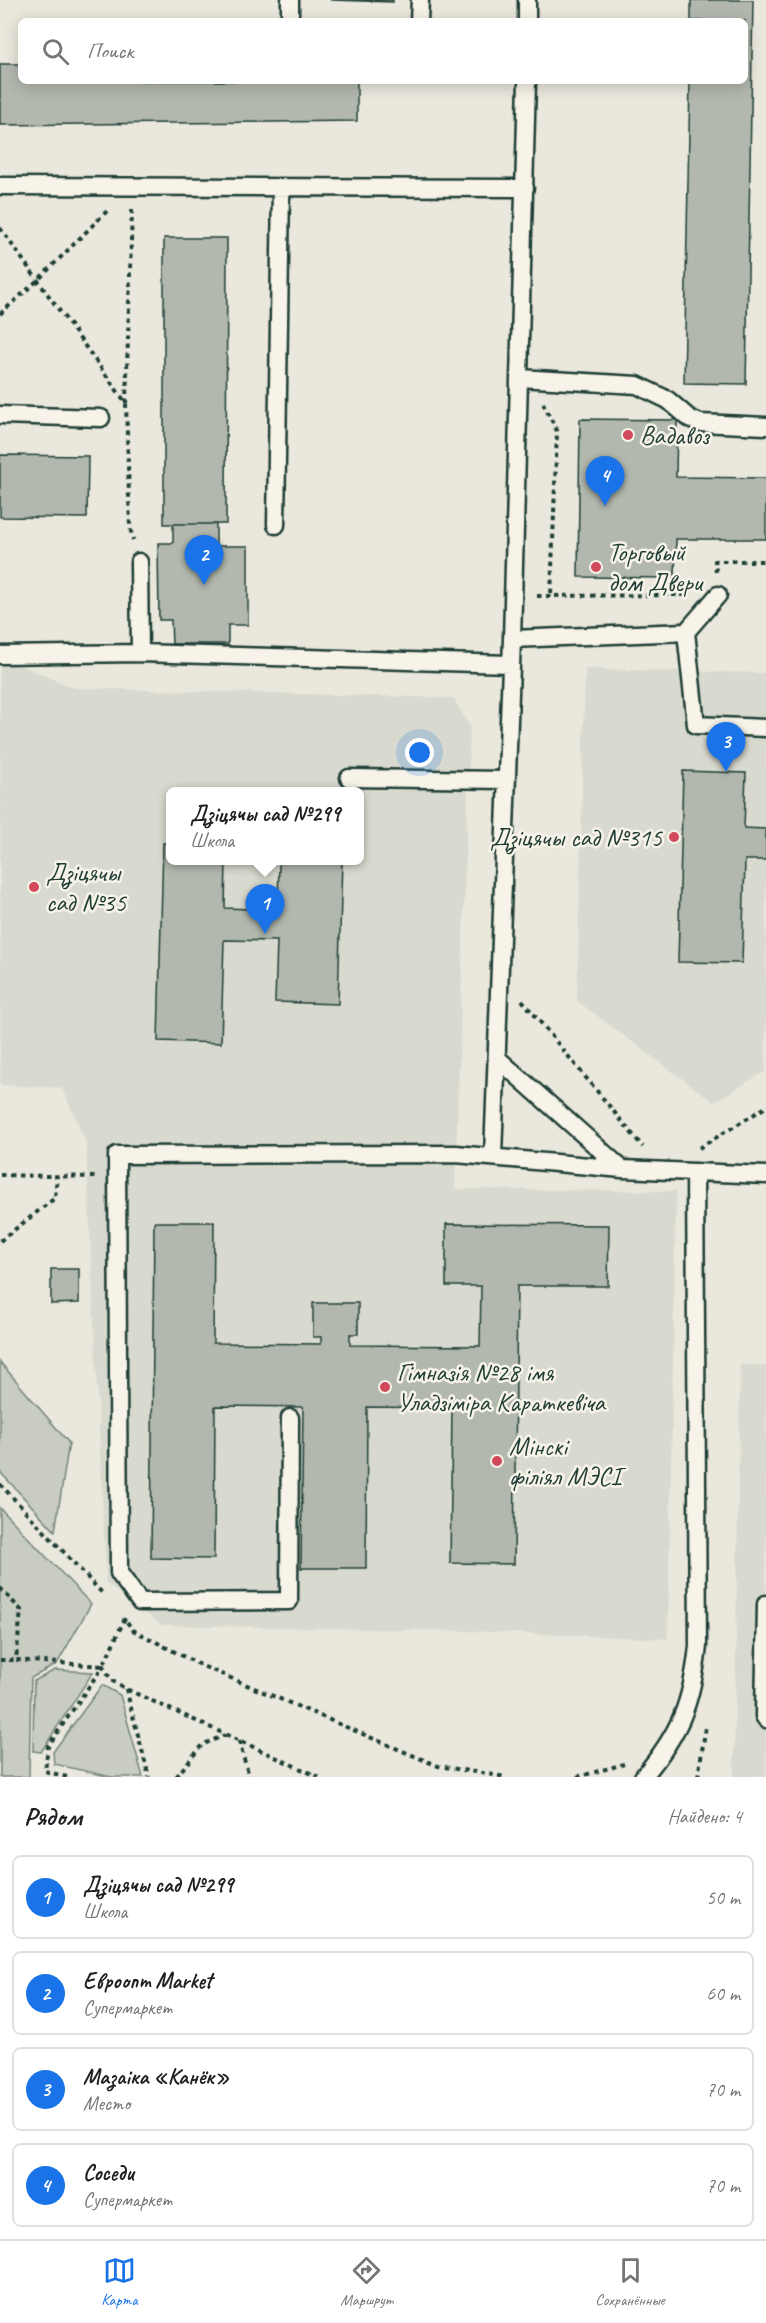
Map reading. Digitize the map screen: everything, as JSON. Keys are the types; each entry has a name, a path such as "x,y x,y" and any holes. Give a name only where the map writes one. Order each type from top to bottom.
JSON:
{"lane":[{"path":"290,0 290,18"},
{"path":"420,0 420,18"},
{"path":"527,0 527,18"},
{"path":"492,1156 512,596 525,378 527,84"},
{"path":"0,186 525,188"},
{"path":"276,525 281,187"},
{"path":"525,378 637,385 668,400 689,418 700,423 766,426"},
{"path":"0,415 101,418"},
{"path":"139,562 140,653"},
{"path":"512,639 686,632 718,595"},
{"path":"686,632 696,725 766,728"},
{"path":"0,655 140,653 510,664"},
{"path":"349,778 506,780"},
{"path":"497,1058 622,1169"},
{"path":"290,1418 289,1601 140,1602 118,1573 117,1155 492,1156 622,1169 766,1175"},
{"path":"643,1777 670,1740 685,1714 695,1681 698,1646 694,1172"},
{"path":"766,1604 764,1716 766,1719"}],"path":[{"path":"0,314 39,279 132,185"},
{"path":"132,185 126,403 130,527 139,562"},
{"path":"0,228 39,279 126,403"},
{"path":"525,378 557,431 551,596"},
{"path":"512,596 718,595 715,561 766,561"},
{"path":"500,974 663,1171 766,1107"},
{"path":"0,1175 118,1177"},
{"path":"0,1241 55,1198 57,1176"},
{"path":"0,1484 109,1601"},
{"path":"0,1588 21,1610 16,1660"},
{"path":"117,1609 133,1630 200,1665 438,1766 506,1777"},
{"path":"45,1777 48,1746 104,1666 125,1618"},
{"path":"0,1660 104,1666"},
{"path":"104,1666 111,1680 126,1689 310,1775 319,1777"},
{"path":"126,1689 149,1777"},
{"path":"176,1777 202,1745 225,1734"},
{"path":"238,1740 249,1777"},
{"path":"577,1777 626,1763"},
{"path":"45,1771 67,1777"}],"shaded area":[{"name":"Гімназія №28 імя Уладзіміра Караткевіча","path":"0,657 75,688 453,698 470,727 455,1189 676,1191 668,1639 464,1631 161,1625 106,1583 86,1142 62,1088 0,1085"},
{"name":"Дзіцячы сад №315","path":"585,669 766,673 766,1071 714,1102 577,1001"},
{"path":"0,1362 69,1443 55,1531 0,1472"},
{"path":"740,1364 766,1366 766,1777 734,1777"},
{"path":"0,1508 91,1604 57,1664 31,1678 29,1777 0,1777"},
{"path":"55,1670 93,1672 41,1752 33,1751 34,1681"},
{"path":"102,1685 120,1695 143,1777 111,1777 54,1764 53,1752"}],"building":[{"path":"330,0 393,0 393,2"},
{"path":"691,0 753,0 746,384 684,383 690,84 748,84 748,18 691,18"},
{"path":"0,64 18,64 18,84 357,84 357,121 0,125"},
{"path":"164,238 227,238 226,524 164,524"},
{"path":"580,419 677,420 676,477 766,478 766,539 676,539 675,578 578,577"},
{"path":"0,455 88,456 87,518 0,517"},
{"path":"173,524 216,524 216,546 248,546 248,625 228,625 228,644 172,644 171,620 159,620 158,543 173,543"},
{"path":"683,771 746,773 744,828 766,829 766,860 745,860 742,963 678,962"},
{"path":"163,843 166,843 166,865 226,865 225,908 278,910 279,865 342,865 338,1004 275,1002 277,941 224,940 221,1043 158,1041"},
{"path":"154,1222 214,1222 213,1343 321,1344 321,1337 313,1337 313,1303 358,1303 358,1334 350,1334 350,1345 480,1346 481,1286 446,1286 446,1224 609,1225 608,1286 517,1286 514,1564 450,1563 452,1408 367,1407 366,1568 301,1568 303,1407 215,1406 214,1559 151,1558"},
{"path":"51,1269 79,1269 79,1303 51,1304"}],"place":[{"name":"Вадавоз","path":"628,435"},
{"name":"Соседи","path":"605,506"},
{"name":"Торговый дом Двери","path":"596,567"},
{"name":"Евроопт Market","path":"204,585"},
{"name":"Мазаіка «Канёк»","path":"726,772"},
{"name":"Дзіцячы сад №315","path":"674,837"},
{"name":"Дзіцячы сад №35","path":"34,887"},
{"name":"Дзіцячы сад №299","path":"265,934"},
{"name":"Гімназія №28 імя Уладзіміра Караткевіча","path":"385,1387"},
{"name":"Мінскі філіял МЭСІ","path":"497,1461"}]}
